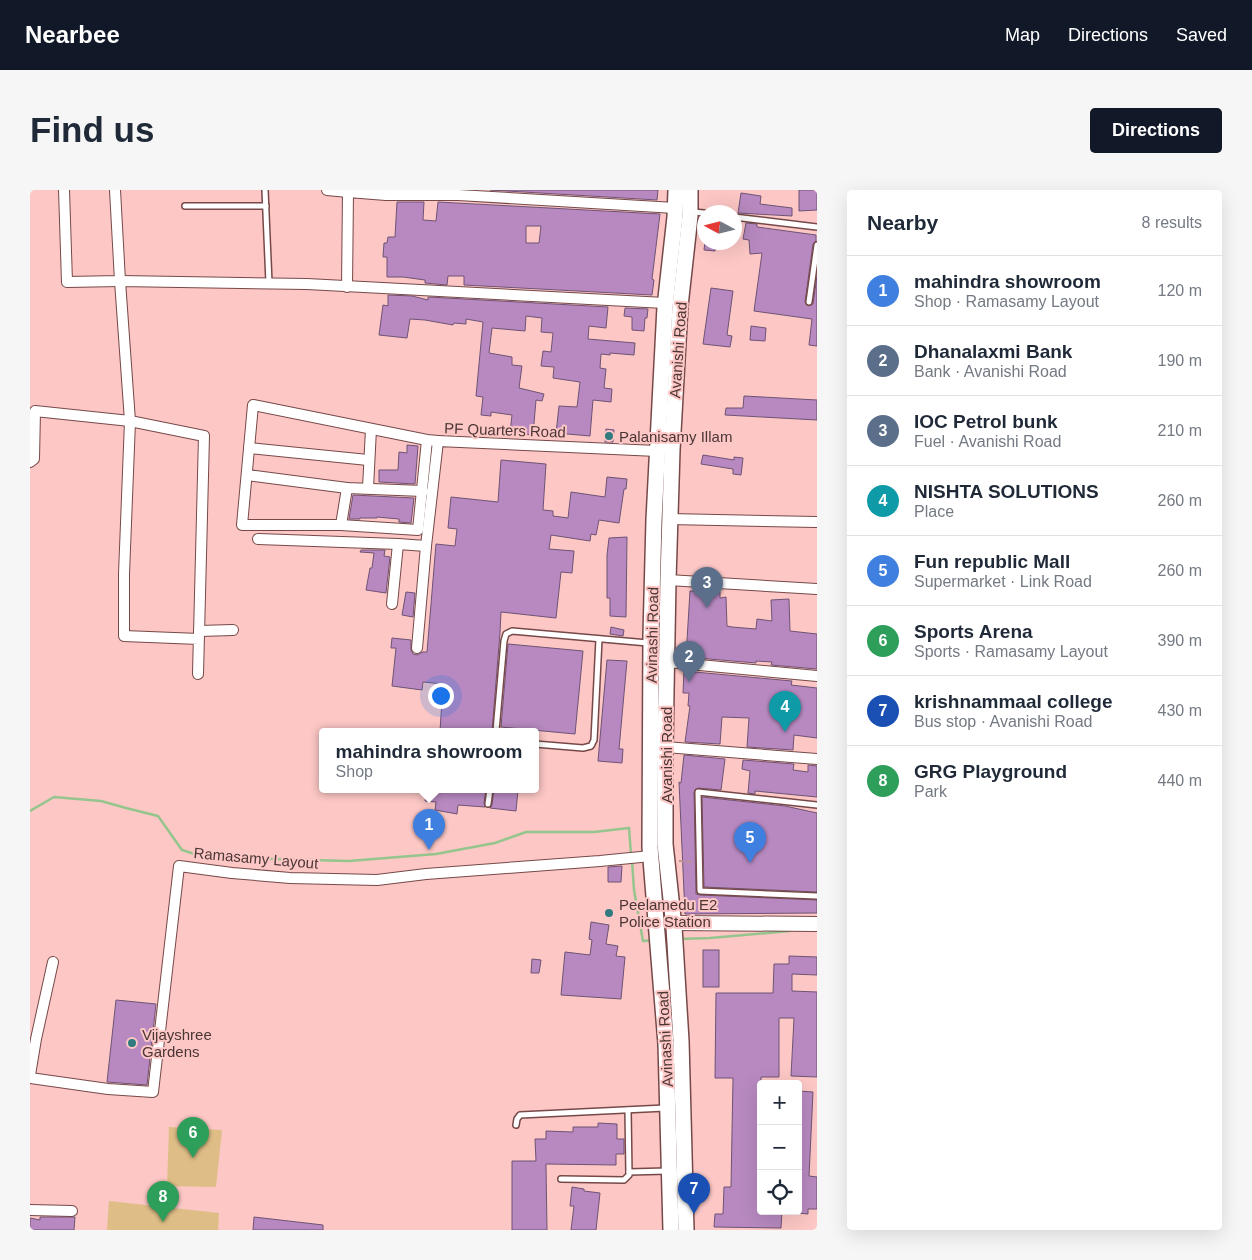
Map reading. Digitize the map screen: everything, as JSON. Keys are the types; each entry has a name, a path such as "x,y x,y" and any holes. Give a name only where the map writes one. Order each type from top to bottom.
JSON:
{"main road":[{"name":"Avinashi Road","path":"671,1230 666,1044 668,926 651,856 651,643 657,451 666,304 690,211 676,190"},
{"name":"Avanishi Road","path":"668,926 665,747 669,519 680,306 690,211 690,190"},
{"path":"667,949 681,1041 686,1230"}],"street":[{"path":"64,190 67,282 269,283 666,304"},
{"path":"115,190 130,422 124,574 124,636 199,635 233,630"},
{"path":"327,190 458,195 690,211"},
{"path":"346,287 348,192"},
{"path":"427,440 418,530 341,525 242,525 253,405 438,441"},
{"path":"30,462 34,459 32,410 130,422 204,436 198,674"},
{"path":"368,488 371,428"},
{"name":"PF Quarters Road","path":"417,648 438,441 657,451"},
{"path":"250,448 368,460"},
{"path":"247,475 347,488 423,491"},
{"path":"341,525 347,488"},
{"path":"669,519 817,522"},
{"path":"258,539 426,546"},
{"path":"392,604 398,544"},
{"path":"668,580 817,589"},
{"path":"667,662 817,676"},
{"path":"665,747 817,759"},
{"name":"Ramasamy Layout","path":"30,1076 108,1089 153,1092 179,866 290,878 377,880 426,874 651,856"},
{"path":"668,926 817,924"},
{"path":"30,1076 53,962"},
{"path":"30,1210 72,1211"}],"lane":[{"path":"265,190 269,283"},
{"path":"185,206 266,206"},
{"path":"742,218 817,227"},
{"path":"809,302 817,244"},
{"path":"496,728 506,634 512,631 651,643"},
{"path":"539,744 583,748 591,746 594,740 599,639"},
{"path":"817,805 698,792 700,892 817,896"},
{"path":"488,804 489,793"},
{"path":"516,1126 520,1115 668,1108"},
{"path":"561,1179 624,1180 629,1175 628,1110"},
{"path":"629,1172 670,1171"}],"path":[{"path":"667,860 700,862"}],"shaded area":[{"path":"169,1127 222,1130 216,1187 167,1186"},
{"path":"109,1201 219,1213 218,1230 107,1230"}],"building":[{"path":"490,190 658,190 657,200"},
{"path":"799,190 817,190 817,210 799,211"},
{"path":"741,193 761,196 760,204 792,208 792,216 742,213 742,205 739,205"},
{"path":"397,202 424,202 423,220 436,221 438,202 660,214 652,279 654,280 652,295 464,285 464,276 448,276 447,285 425,283 425,280 403,277 387,277 387,257 383,257 384,243 387,243 388,237 395,237","holes":["526,226 541,226 539,243 526,243"]},
{"path":"746,223 757,224 757,227 816,235 816,241 813,244 805,302 808,306 813,304 817,276 817,346 809,345 812,319 754,311 762,253 750,254 749,240 743,239"},
{"path":"711,288 733,291 727,335 732,336 730,347 703,344"},
{"path":"388,295 412,296 428,300 428,297 608,307 606,328 589,326 588,339 635,343 634,355 601,354 600,368 606,369 604,388 612,389 611,402 593,400 590,436 556,433 559,406 577,407 580,382 553,378 554,367 541,366 543,351 551,352 553,333 541,332 542,318 526,316 525,331 492,328 489,353 512,357 512,365 522,366 519,388 544,394 542,401 536,400 533,435 510,433 512,415 491,412 491,416 481,415 483,397 476,396 483,322 466,319 466,324 454,323 453,325 410,319 407,338 379,335 383,305 388,306"},
{"path":"625,308 648,309 644,331 632,330 632,317 624,316"},
{"path":"751,326 766,328 765,341 750,340"},
{"path":"744,396 817,400 817,420 725,415 726,408 743,408"},
{"name":"Palanisamy Illam","path":"606,429 614,430 613,442 605,442"},
{"path":"407,445 418,446 415,484 379,482 379,470 398,470 399,452 407,453"},
{"path":"703,455 734,460 734,457 743,458 741,475 733,474 733,469 701,464"},
{"path":"501,460 546,464 543,510 553,511 553,516 568,518 571,492 605,497 607,477 627,479 619,523 599,520 596,535 591,534 590,541 551,535 549,549 574,551 572,573 561,572 556,618 501,612 492,728 440,728 443,684 423,682 422,690 392,686 396,648 391,648 392,638 411,640 413,654 417,655 427,652 436,544 455,546 457,529 448,528 451,497 498,502"},
{"path":"353,495 414,498 411,523 399,522 399,519 377,517 349,519"},
{"path":"627,537 626,617 610,616 610,598 607,598 609,538"},
{"path":"361,550 385,550 384,556 390,557 386,593 366,590 374,553 360,552"},
{"path":"690,591 720,592 720,598 726,597 727,626 756,629 757,619 772,621 771,600 789,599 790,631 817,634 817,669 771,665 772,662 756,661 756,663 686,657"},
{"path":"406,592 415,593 413,617 402,615"},
{"path":"611,627 624,630 623,636 610,634"},
{"path":"508,644 583,651 575,734 539,731 539,728 501,727"},
{"path":"607,660 627,661 619,749 623,749 622,763 598,761"},
{"path":"684,671 792,681 791,685 817,688 817,738 794,735 793,750 747,747 749,718 722,717 720,744 685,742 690,706 688,706 689,693 683,693"},
{"path":"684,755 725,759 721,790 698,788 694,792 696,894 817,900 817,913 685,914 679,782 681,783"},
{"path":"743,760 794,764 793,770 808,772 808,765 817,766 817,797 755,791 755,794 748,793 750,771 742,769"},
{"path":"426,793 485,793 485,807 458,805 457,814 435,810 436,802 425,801"},
{"path":"494,793 518,793 516,811 490,808"},
{"path":"702,797 785,806 817,813 817,892 704,887"},
{"path":"427,817 440,818 440,825 427,825"},
{"path":"622,866 621,882 608,882 608,867"},
{"path":"591,922 609,925 606,944 618,946 616,956 625,957 621,999 561,995 565,952 590,955 592,940 589,939"},
{"path":"703,950 719,950 719,987 703,987"},
{"path":"789,956 817,957 817,975 792,974 792,991 817,992 817,1077 791,1076 794,1018 779,1018 779,1077 761,1077 761,1080 757,1080 757,1215 782,1215 781,1228 714,1227 715,1214 723,1214 724,1187 731,1187 733,1078 715,1078 716,993 773,993 774,964 789,964"},
{"path":"532,959 541,960 539,973 531,973"},
{"name":"Vijayshree Gardens","path":"116,1000 156,1004 147,1085 107,1082"},
{"path":"802,1091 813,1092 809,1176 817,1177 817,1209 808,1209 808,1214 802,1213"},
{"path":"598,1123 617,1124 617,1139 624,1139 624,1154 616,1154 616,1165 546,1164 547,1230 512,1230 512,1161 536,1161 535,1139 546,1139 546,1131 573,1132 573,1127 598,1127"},
{"path":"572,1187 600,1193 596,1230 571,1230 574,1206 570,1206"},
{"path":"40,1217 75,1217 74,1230 30,1230 30,1218 40,1220"},
{"path":"254,1217 323,1225 323,1230 253,1230"}],"waterway":[{"path":"30,811 54,797 101,801 158,816 182,850 204,857 349,861 436,854 495,843 526,832 594,832 629,828 631,855"},
{"path":"632,860 634,890 643,941 653,940"},
{"path":"679,939 790,931"}],"place":[{"name":"Palanisamy Illam","path":"609,436"},
{"name":"IOC Petrol bunk","path":"707,608"},
{"name":"Dhanalaxmi Bank","path":"689,682"},
{"name":"NISHTA SOLUTIONS","path":"785,732"},
{"name":"mahindra showroom","path":"429,850"},
{"name":"Fun republic Mall","path":"750,863"},
{"name":"Peelamedu E2 Police Station","path":"609,913"},
{"name":"Vijayshree Gardens","path":"132,1043"},
{"name":"Sports Arena","path":"193,1158"},
{"name":"krishnammaal college","path":"694,1214"},
{"name":"GRG Playground","path":"163,1222"}]}
